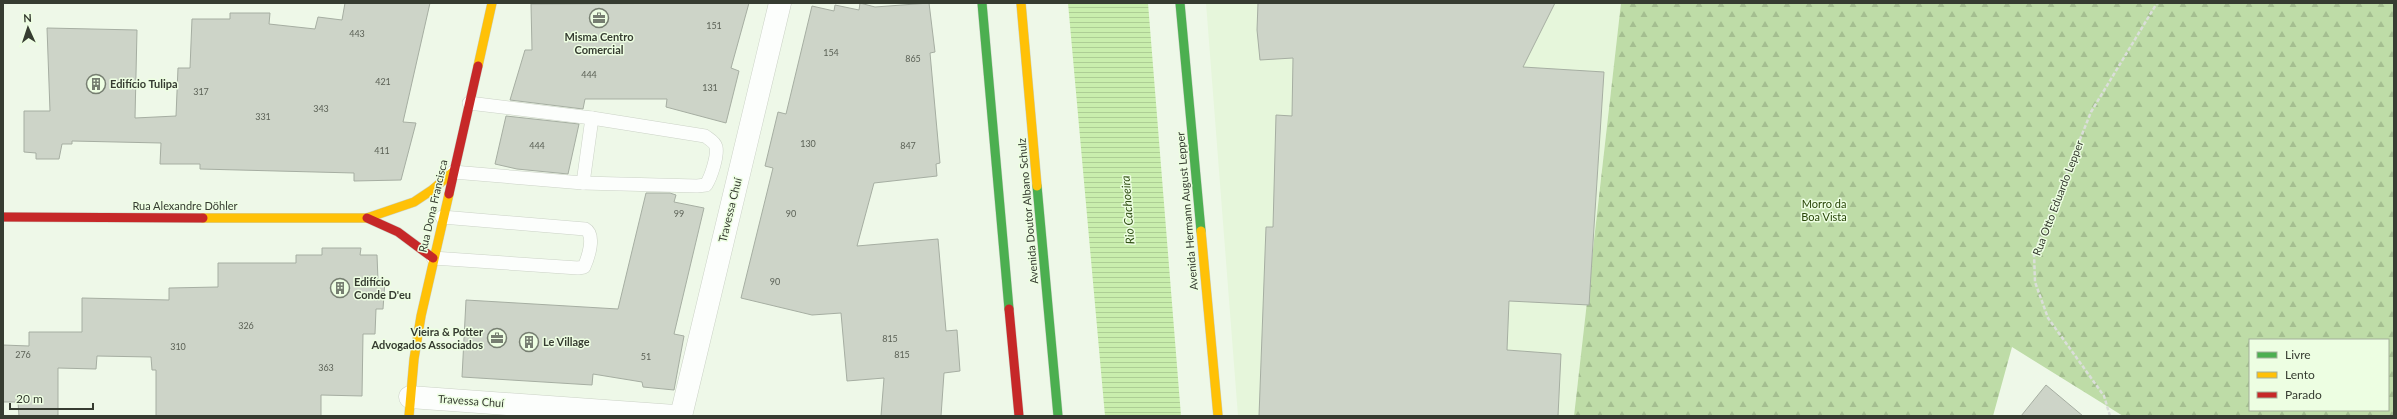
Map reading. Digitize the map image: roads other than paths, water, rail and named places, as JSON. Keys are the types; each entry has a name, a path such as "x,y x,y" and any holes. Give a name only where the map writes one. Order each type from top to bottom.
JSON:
{"main road":[{"name":"Rua Dona Francisca","path":"410,407 415,352 442,217 492,3"},
{"path":"982,3 1019,416"},
{"name":"Avenida Doutor Albano Schulz","path":"1021,3 1058,416"},
{"name":"Avenida Hermann August Lepper","path":"1180,3 1218,416"},
{"name":"Rua Alexandre Döhler","path":"3,217 367,218 412,204 429,194 452,172"},
{"name":"Rua Alexandre Döhler","path":"367,218 398,232 434,258"}],"street":[{"name":"Travessa Chuí","path":"681,416 780,3"},
{"name":"Travessa Chuí","path":"410,407 675,416"}],"lane":[{"path":"452,172 583,183 698,186 706,185 711,176 716,148 712,141 705,136 592,118 469,103"},
{"path":"583,183 592,118"},
{"path":"434,258 578,268 584,267 587,261 590,233 585,229 442,217"}],"water":[{"name":"Rio Cachoeira","path":"1068,3 1148,3 1181,416 1105,416"}],"place":[{"name":"Misma Centro Comercial","path":"599,18"},
{"name":"Edifício Tulipa","path":"96,84"},
{"name":"Edifício Conde D'eu","path":"340,288"},
{"name":"Vieira & Potter Advogados Associados","path":"497,338"},
{"name":"Le Village","path":"529,342"}],"park label":[{"name":"Morro da Boa Vista","path":"1824,210"}]}
